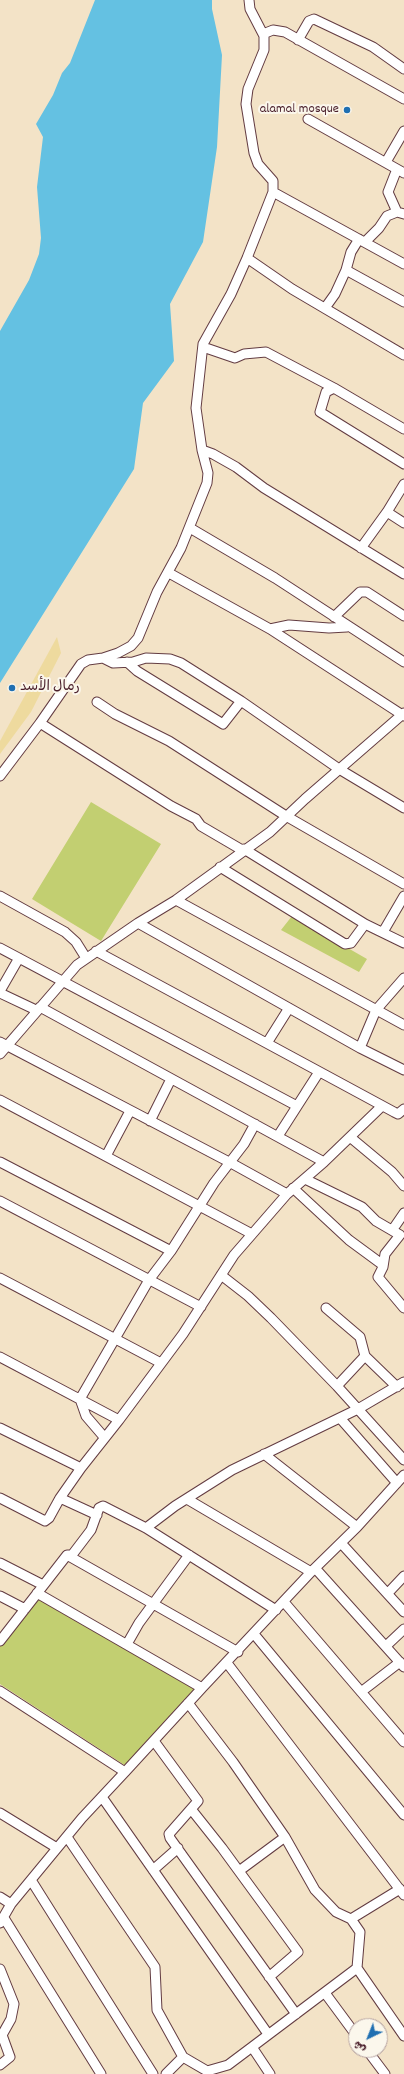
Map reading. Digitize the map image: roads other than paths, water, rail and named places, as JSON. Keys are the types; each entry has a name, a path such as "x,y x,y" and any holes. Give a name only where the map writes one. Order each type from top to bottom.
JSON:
{"street":[{"path":"0,776 40,723 81,664 88,660 103,658 131,646 138,638 157,592 169,572 190,528 207,483 208,473 202,450 196,408 202,348 211,327 231,294 273,192 272,181 258,164 254,153 246,104 248,89 264,50 263,34 250,9 248,0"},
{"path":"298,40 309,21 314,19 373,47 404,69"},
{"path":"263,34 273,30 285,32 404,99"},
{"path":"308,119 400,171 388,192 400,213 387,216 379,228 362,240 351,252 346,270 335,294 325,308"},
{"path":"386,162 404,131"},
{"path":"273,192 404,264"},
{"path":"247,258 292,289 404,355"},
{"path":"346,270 404,302"},
{"path":"202,348 235,358 244,354 266,352 334,388 404,429"},
{"path":"334,388 326,392 320,412 404,464"},
{"path":"202,450 213,454 236,467 264,488 404,574"},
{"path":"361,548 387,512 404,484"},
{"path":"387,512 404,523"},
{"path":"190,528 275,578 347,627 404,662"},
{"path":"0,1054 3,1044 77,965 138,923 176,900 243,850 270,832 339,768 403,714 270,629 169,572"},
{"path":"334,617 360,592 367,592 404,616"},
{"path":"270,629 289,626 329,628 347,627"},
{"path":"103,658 113,663 146,658 170,659 180,663 241,701 339,768 404,808"},
{"path":"127,662 137,672 223,724 241,701"},
{"path":"97,702 115,714 169,741 286,816 404,884"},
{"path":"40,723 170,806 196,819 201,826 365,924 403,940"},
{"path":"220,867 345,944 351,943 365,924"},
{"path":"0,896 65,932 76,942 86,958"},
{"path":"383,932 404,896"},
{"path":"176,900 404,1025"},
{"path":"138,923 360,1048 404,1070"},
{"path":"0,948 63,980 297,1106"},
{"path":"96,951 382,1106 398,1114 404,1109"},
{"path":"19,958 0,992 38,1008 324,1162"},
{"path":"360,1048 376,1010 404,978"},
{"path":"267,1043 289,1008"},
{"path":"3,1044 231,1163 290,1191 349,1240 384,1265"},
{"path":"278,1136 319,1072"},
{"path":"150,1121 171,1079"},
{"path":"0,1100 252,1234"},
{"path":"0,1498 45,1521 49,1518 80,1468 119,1420 161,1363 221,1275 252,1234 290,1191 324,1162 382,1106"},
{"path":"106,1156 130,1111"},
{"path":"104,1437 86,1416 80,1399 149,1280 171,1251 214,1183 231,1163 255,1124"},
{"path":"350,1137 392,1172 404,1186"},
{"path":"0,1162 171,1251"},
{"path":"305,1179 362,1207 376,1221 399,1235"},
{"path":"0,1201 200,1307"},
{"path":"404,1213 399,1235 385,1254 384,1265 378,1276 404,1308"},
{"path":"221,1275 248,1296 337,1386 404,1460"},
{"path":"0,1278 161,1363"},
{"path":"146,1528 232,1470 358,1409 401,1384 365,1356 360,1337 326,1308"},
{"path":"337,1386 365,1356"},
{"path":"0,1357 119,1420"},
{"path":"340,1418 397,1483"},
{"path":"0,1428 80,1468"},
{"path":"264,1454 357,1527"},
{"path":"101,2074 2,1920 11,1904 102,1796 313,1570 357,1527 404,1475"},
{"path":"60,1498 97,1516"},
{"path":"187,1499 313,1570 402,1664 361,1692"},
{"path":"0,1641 67,1555 72,1555 88,1535 99,1508 103,1506 146,1528 276,1610"},
{"path":"341,1543 404,1612"},
{"path":"67,1555 238,1652"},
{"path":"127,1644 139,1623 189,1555"},
{"path":"0,1563 43,1585"},
{"path":"388,1593 404,1576"},
{"path":"37,1593 202,1688"},
{"path":"0,1596 24,1609"},
{"path":"284,1602 404,1742"},
{"path":"386,1646 404,1629"},
{"path":"254,1634 404,1815"},
{"path":"227,1663 402,1892 351,1920"},
{"path":"0,1690 125,1772"},
{"path":"188,1703 233,1762 284,1837 315,1890 336,1912 351,1920 360,1932 357,1968 404,2036"},
{"path":"154,1740 198,1798 198,1801 169,1834 268,1978 296,2014"},
{"path":"102,1796 268,2034"},
{"path":"191,1809 239,1870 298,1952 268,1978"},
{"path":"0,1813 57,1848"},
{"path":"67,1837 151,1960 156,1973 157,2010 183,2057 207,2073 228,2065 357,1968"},
{"path":"239,1870 284,1837"},
{"path":"153,1870 178,1848"},
{"path":"31,1880 153,2074"},
{"path":"0,1897 11,1904"},
{"path":"0,1969 14,2004 11,2019 2,2034 10,2057 0,2065"},
{"path":"325,1993 348,2024"},
{"path":"252,2047 270,2074"},
{"path":"166,2074 183,2057"},
{"path":"373,2058 385,2074"}],"water":[{"path":"95,0 212,0 212,9 222,55 217,147 203,242 170,304 174,361 143,403 134,469 0,683 0,331 29,280 39,254 41,238 37,187 43,137 36,124 53,95 62,73 70,63"}],"place":[{"name":"alamal mosque","path":"347,110"},
{"name":"رمال الأسد","path":"12,688"}]}
